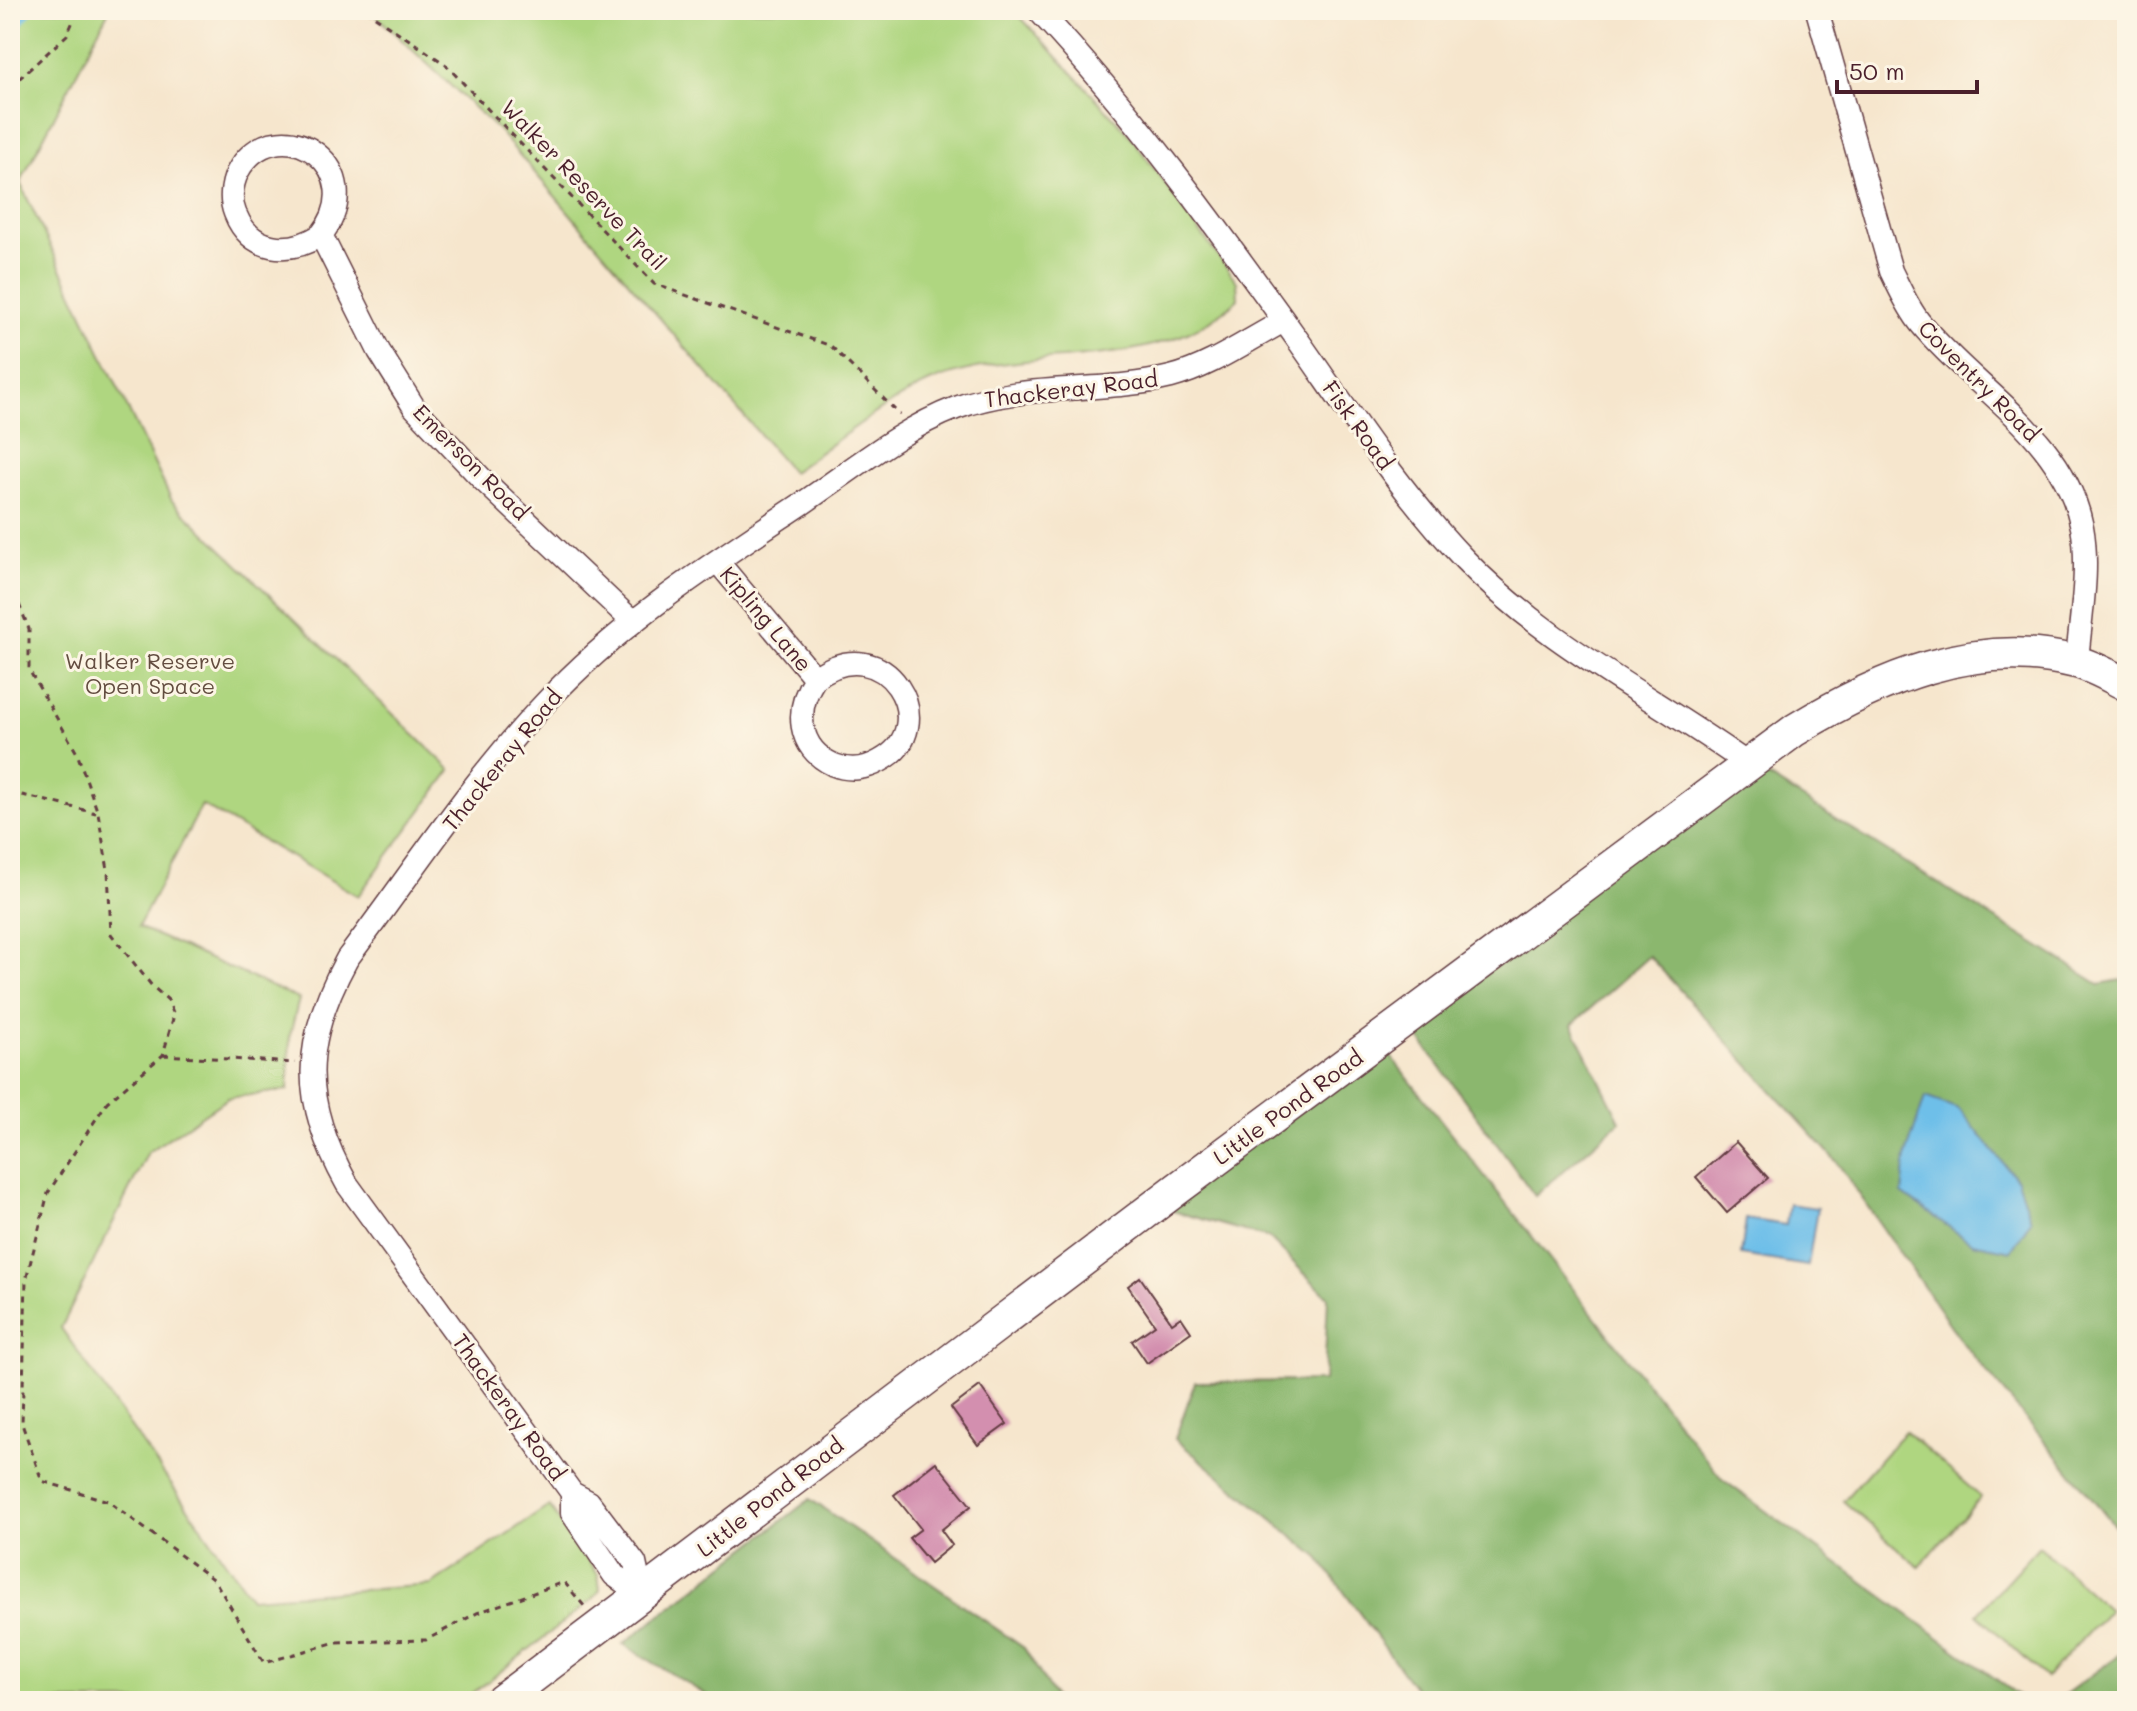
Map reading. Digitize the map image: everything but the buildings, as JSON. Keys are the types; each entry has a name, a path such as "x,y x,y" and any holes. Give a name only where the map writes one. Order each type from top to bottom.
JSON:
{"street":[{"name":"Fisk Road","path":"1038,10 1095,71 1178,173 1407,494 1466,560 1529,620 1564,647 1681,716 1749,765"},
{"name":"Coventry Road","path":"1817,10 1891,271 1910,310 2047,449 2070,486 2082,528 2084,549 2077,662"},
{"path":"277,143 310,149 323,159 333,173 337,205 321,235 306,244 288,249 270,247 253,239 237,217 232,191 236,173 247,158 277,143"},
{"name":"Emerson Road","path":"321,235 379,351 414,407 482,479 632,621"},
{"name":"Thackeray Road","path":"642,1595 614,1575 572,1513 572,1493 347,1184 326,1146 313,1104 311,1064 326,997 347,959 504,750 547,701 632,621 717,561 914,429 974,402 1170,377 1191,371 1284,321"},
{"name":"Kipling Lane","path":"717,561 815,678"},
{"name":"Little Pond Road","path":"501,1701 1155,1206 1795,730 1849,697 1910,672 1954,661 1998,656 2077,662 2127,685"},
{"name":"Kipling Lane","path":"846,662 880,668 894,679 908,711 906,728 899,744 887,757 872,766 845,768 821,758 809,745 802,728 800,710 815,678 829,668 846,662"}],"path":[{"path":"10,87 67,35 78,10"},
{"name":"Walker Reserve Trail","path":"365,10 445,64 654,284 746,313 831,346 914,429"},
{"path":"10,582 29,629 29,670 77,753 98,813 108,870 111,934 152,986 168,1000 174,1015 163,1055 107,1102 48,1193 26,1280 22,1424 42,1481 108,1501 215,1581 264,1663 336,1642 426,1640 477,1613 564,1582 601,1626"},
{"path":"10,792 98,813"},
{"path":"163,1055 311,1064"}],"green space":[{"name":"Walker Reserve Open Space","path":"10,10 109,10 20,183 172,501 451,770 358,896 202,805 138,927 299,999 290,1035 288,1090 228,1098 148,1152 61,1328 251,1598 431,1585 549,1506 598,1575 600,1590 593,1599 463,1701 10,1701"},
{"path":"370,10 1014,10 1128,133 1237,282 1238,299 1204,324 1168,341 1090,356 1008,363 968,370 930,382 878,412 792,472 499,131"},
{"path":"1749,765 2099,984 2127,979 2127,1540 1962,1342 1836,1161 1649,956 1572,1025 1620,1121 1535,1196 1406,1020"},
{"path":"1378,1040 1722,1479 2026,1701 1424,1701 1319,1558 1175,1439 1195,1382 1324,1381 1328,1297 1269,1238 1155,1206"},
{"path":"1905,1431 1981,1497 1919,1567 1843,1501"},
{"path":"810,1499 1024,1648 1057,1701 716,1701 623,1644"},
{"path":"2039,1546 2109,1610 2046,1678 1977,1614"},
{"path":"2127,1649 2127,1701 2056,1701"}],"water":[{"path":"1925,1097 1959,1109 2017,1180 2031,1220 2011,1251 1972,1243 1902,1194 1906,1155"},
{"path":"1789,1204 1817,1208 1808,1266 1741,1255 1746,1219 1786,1225"}],"waterway":[{"path":"10,34 31,10"}]}
